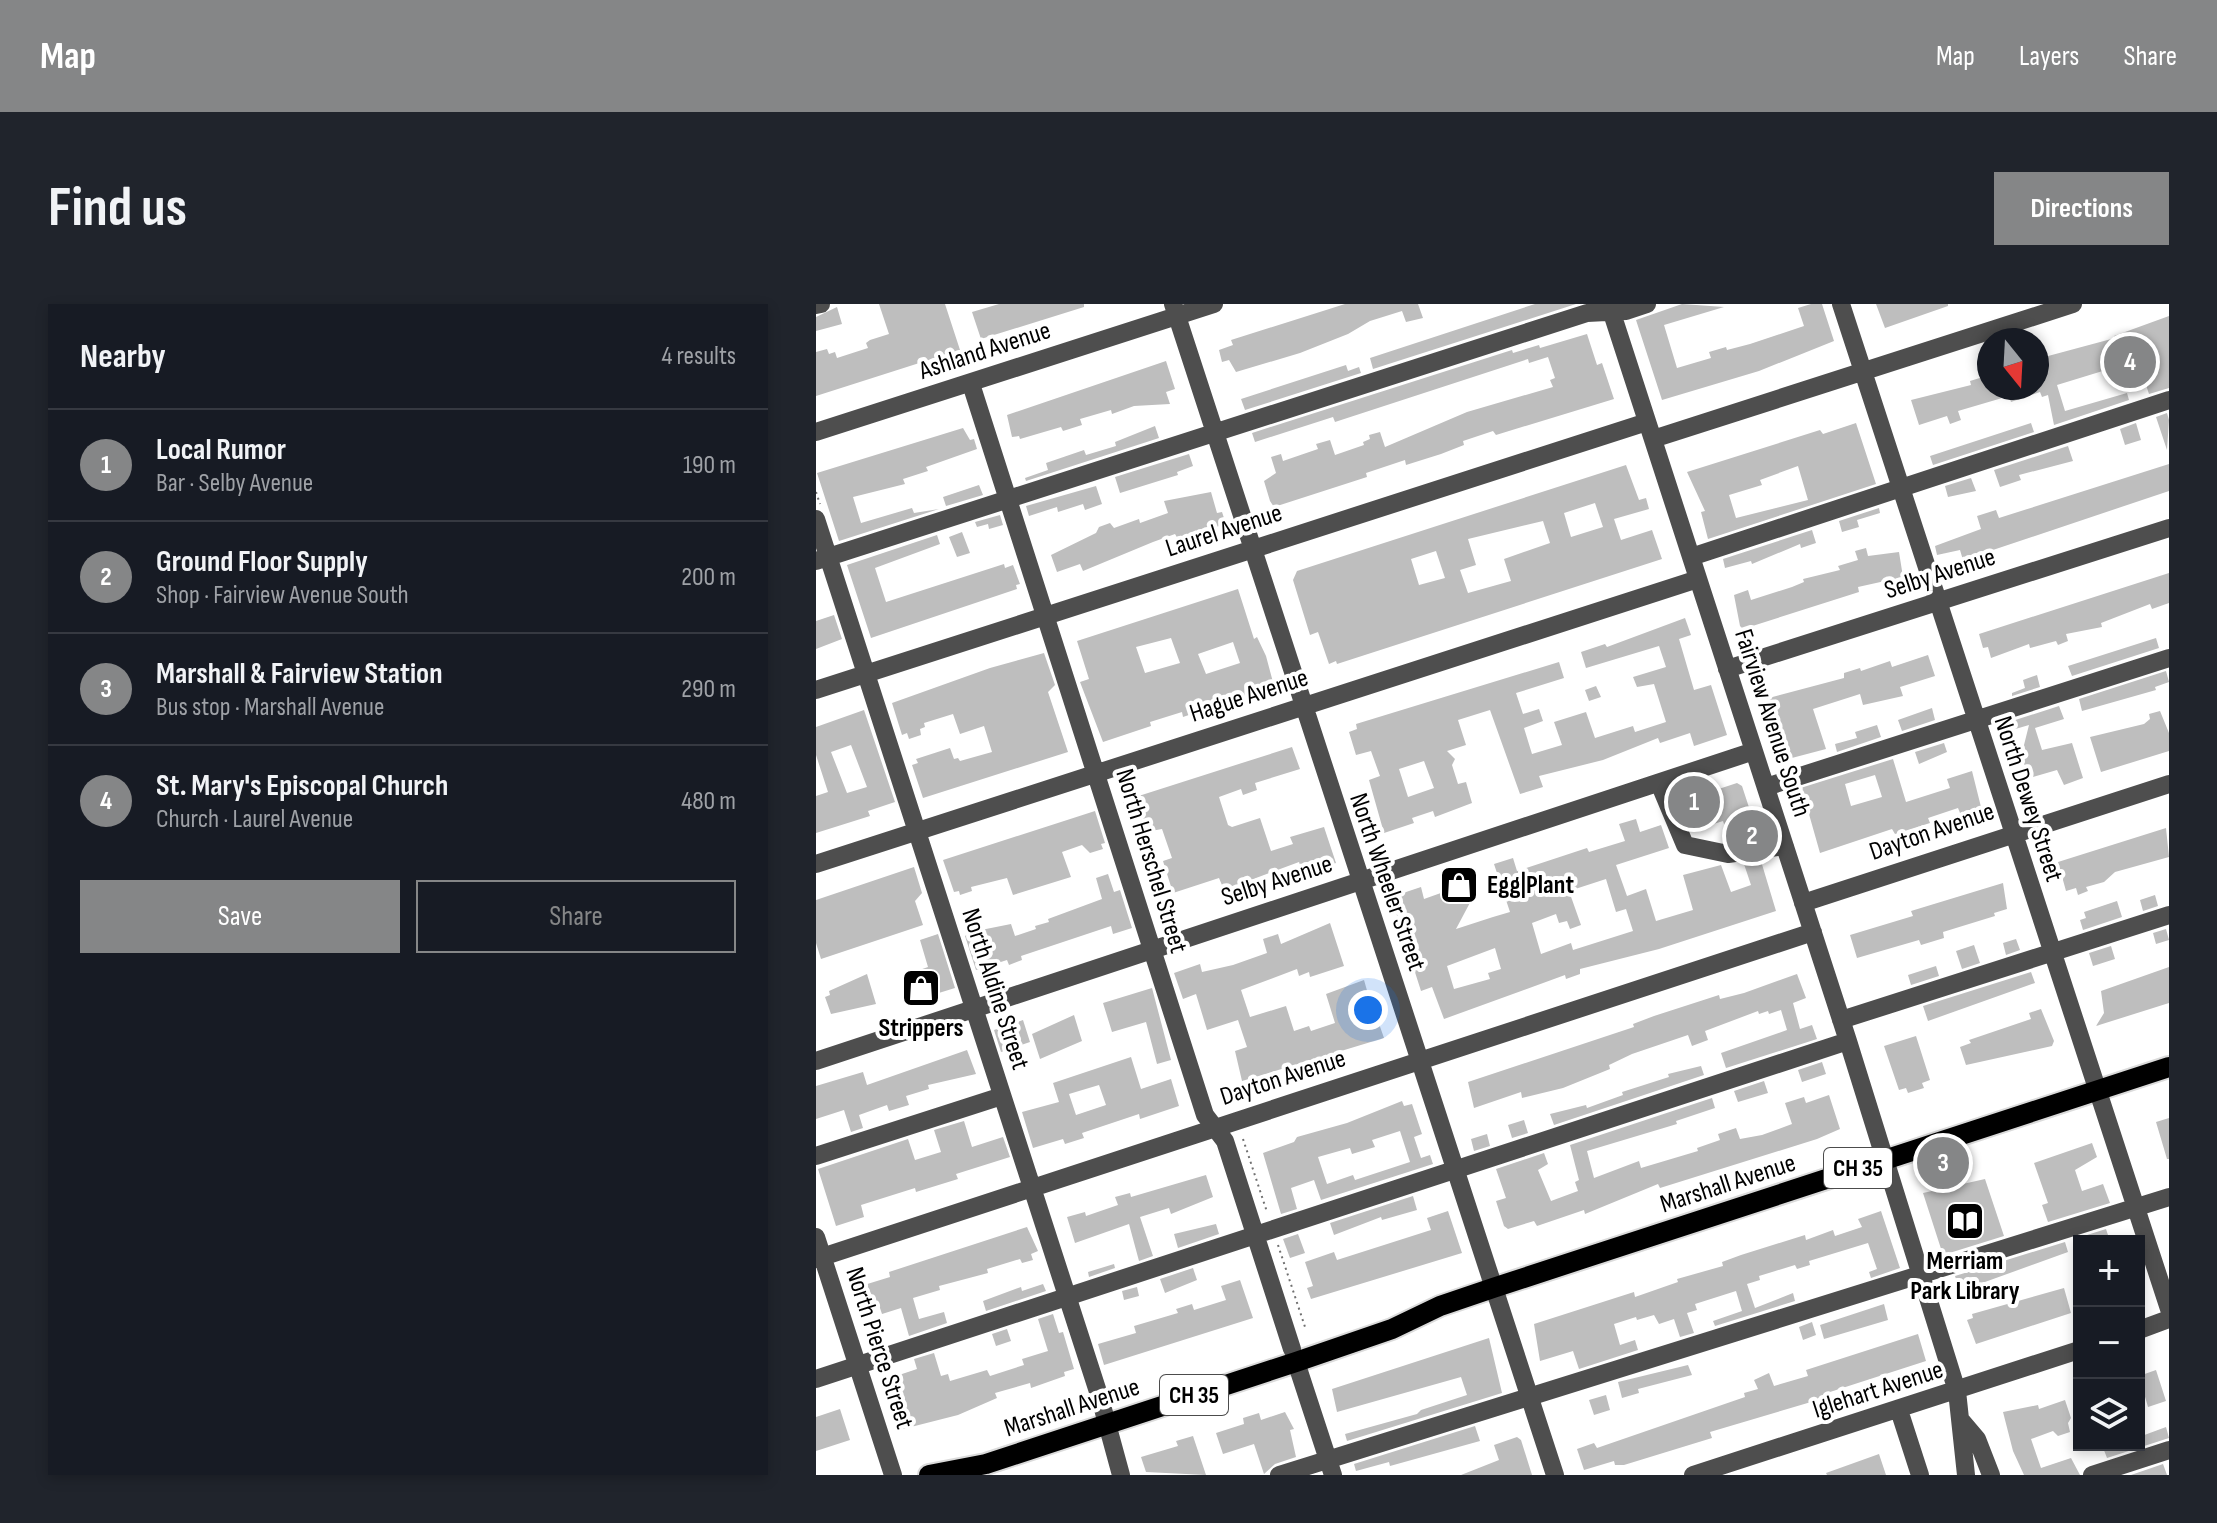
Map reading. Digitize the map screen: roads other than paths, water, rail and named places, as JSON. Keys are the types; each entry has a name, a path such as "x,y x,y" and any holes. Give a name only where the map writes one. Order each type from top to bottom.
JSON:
{"main road":[{"name":"Marshall Avenue","path":"937,1473 986,1464 1104,1418 1294,1355 1392,1329 1440,1306 1493,1288 2169,1067"}],"street":[{"name":"Ashland Avenue","path":"816,432 971,384 1175,310 1214,304"},
{"path":"822,559 1587,313 1610,307 1626,311 1647,304"},
{"name":"North Dewey Street","path":"1841,304 1941,601 2011,833 2169,1309"},
{"name":"Laurel Avenue","path":"816,690 1252,549 1863,371 2073,304"},
{"name":"Fairview Avenue South","path":"1610,307 1848,1041 1957,1391 1966,1475"},
{"name":"North Wheeler Street","path":"1175,310 1359,882 1421,1060 1555,1475"},
{"name":"North Herschel Street","path":"971,384 1205,1115 1225,1141 1330,1467"},
{"path":"1691,557 2169,400"},
{"name":"North Aldine Street","path":"816,519 822,559 867,674 1121,1475"},
{"name":"Selby Avenue","path":"1727,669 2169,528"},
{"name":"Hague Avenue","path":"816,864 1698,579"},
{"path":"1766,787 2169,658"},
{"name":"Selby Avenue","path":"816,1061 1754,751"},
{"path":"1659,783 1685,845 1728,854 1785,846"},
{"name":"Dayton Avenue","path":"1803,903 2169,784"},
{"path":"1841,1020 2169,915"},
{"name":"Dayton Avenue","path":"819,1258 1813,932"},
{"path":"816,1379 1848,1041"},
{"path":"816,1156 1002,1096"},
{"path":"1279,1475 1330,1467 1530,1399 2169,1197"},
{"name":"North Pierce Street","path":"816,1237 819,1258 893,1475"},
{"path":"2145,1328 2169,1319"},
{"name":"Iglehart Avenue","path":"1693,1475 2073,1352"},
{"path":"1899,1410 1920,1475"},
{"path":"1960,1418 1977,1439 1991,1475"},
{"path":"2092,1475 2169,1450"}],"place":[{"name":"St. Mary's Episcopal Church","path":"2130,362"},
{"name":"Local Rumor","path":"1694,802"},
{"name":"Ground Floor Supply","path":"1752,836"},
{"name":"Egg|Plant","path":"1459,885"},
{"name":"Strippers","path":"921,988"},
{"name":"Marshall & Fairview Station","path":"1943,1163"},
{"name":"Merriam Park Library","path":"1965,1221"}]}
